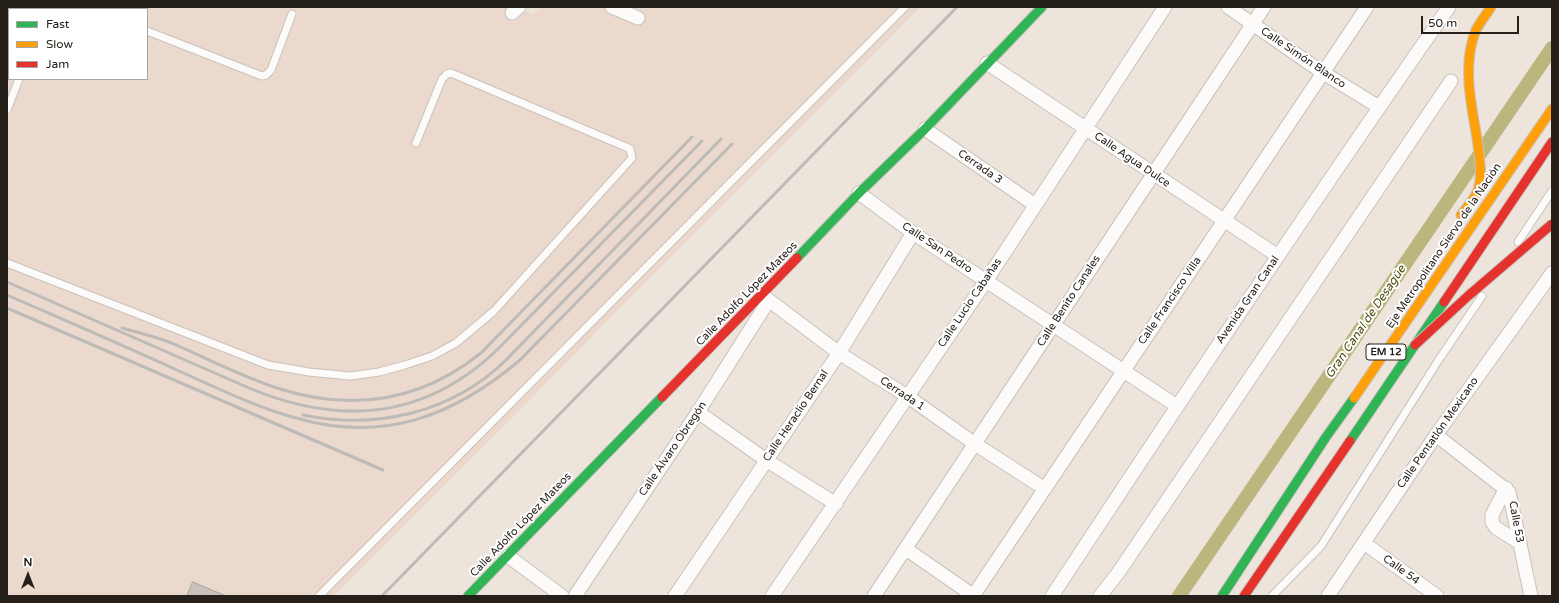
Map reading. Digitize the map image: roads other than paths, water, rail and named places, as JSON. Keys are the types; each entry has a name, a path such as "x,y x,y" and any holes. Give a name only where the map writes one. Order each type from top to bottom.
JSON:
{"main road":[{"name":"Calle Adolfo López Mateos","path":"468,596 766,298 859,194 925,129 987,62 1042,7"},
{"path":"1455,224 1477,191 1479,177 1478,147 1470,71 1471,52 1475,33 1491,7"},
{"name":"Eje Metropolitano Siervo de la Nación","path":"1222,596 1326,436 1363,386 1552,109"},
{"name":"EM 12","path":"1244,596 1552,142"},
{"path":"1415,346 1468,296 1552,224"},
{"path":"1363,386 1393,324"}],"street":[{"path":"612,7 638,18"},
{"name":"Calle Lucio Cabañas","path":"772,596 836,504 907,396 986,281 1165,7"},
{"name":"Calle Simón Blanco","path":"1228,7 1322,72 1379,107"},
{"name":"Calle Benito Canales","path":"874,596 1264,7"},
{"name":"Calle Francisco Villa","path":"974,596 1366,7"},
{"name":"Avenida Gran Canal","path":"1052,596 1278,256 1449,7"},
{"name":"Calle Agua Dulce","path":"987,62 1278,256"},
{"path":"1100,596 1118,573 1450,82"},
{"name":"Cerrada 3","path":"925,129 1035,205"},
{"name":"Calle San Pedro","path":"859,194 913,233 1177,406"},
{"name":"Calle Heraclio Bernal","path":"675,596 839,353 913,233"},
{"name":"Calle Pentatlón Mexicano","path":"1328,596 1436,435 1552,273"},
{"name":"Cerrada 1","path":"766,298 839,353 907,396 975,444 1045,489"},
{"name":"Calle Álvaro Obregón","path":"575,596 698,412 766,298"},
{"path":"698,412 766,460 836,504"},
{"name":"Calle 53","path":"1436,435 1506,488 1511,498 1531,596"},
{"path":"1506,488 1492,515 1492,522 1496,528 1520,543"},
{"name":"Calle 54","path":"1364,543 1437,596"},
{"path":"906,549 974,596"},
{"path":"508,556 562,596"}],"lane":[{"path":"319,596 905,7"},
{"path":"148,31 262,76 266,75 271,70 292,14"},
{"path":"7,263 268,365 309,372 350,376 379,372 432,356 456,343 494,311 632,158 630,149 626,147 451,73 447,74 442,79 416,143"},
{"path":"7,110 19,80"},
{"path":"1272,596 1321,546 1438,361 1552,191"}],"waterway":[{"name":"Gran Canal de Desagüe","path":"1179,596 1552,48"}],"railway":[{"path":"382,596 957,7"},
{"path":"122,328 174,344 250,378 277,388 305,395 332,400 358,400 384,398 409,392 434,383 458,370 481,353 692,137"},
{"path":"303,415 330,419 358,420 385,418 412,413 437,405 462,393 485,378 506,360 721,139"},
{"path":"7,282 249,388 283,400 317,408 350,411 382,409 413,402 443,389 472,371 500,347 702,141"},
{"path":"7,295 237,397 281,414 328,425 358,428 387,426 415,420 442,410 468,397 494,381 519,361 732,144"},
{"path":"7,308 383,470"}]}
